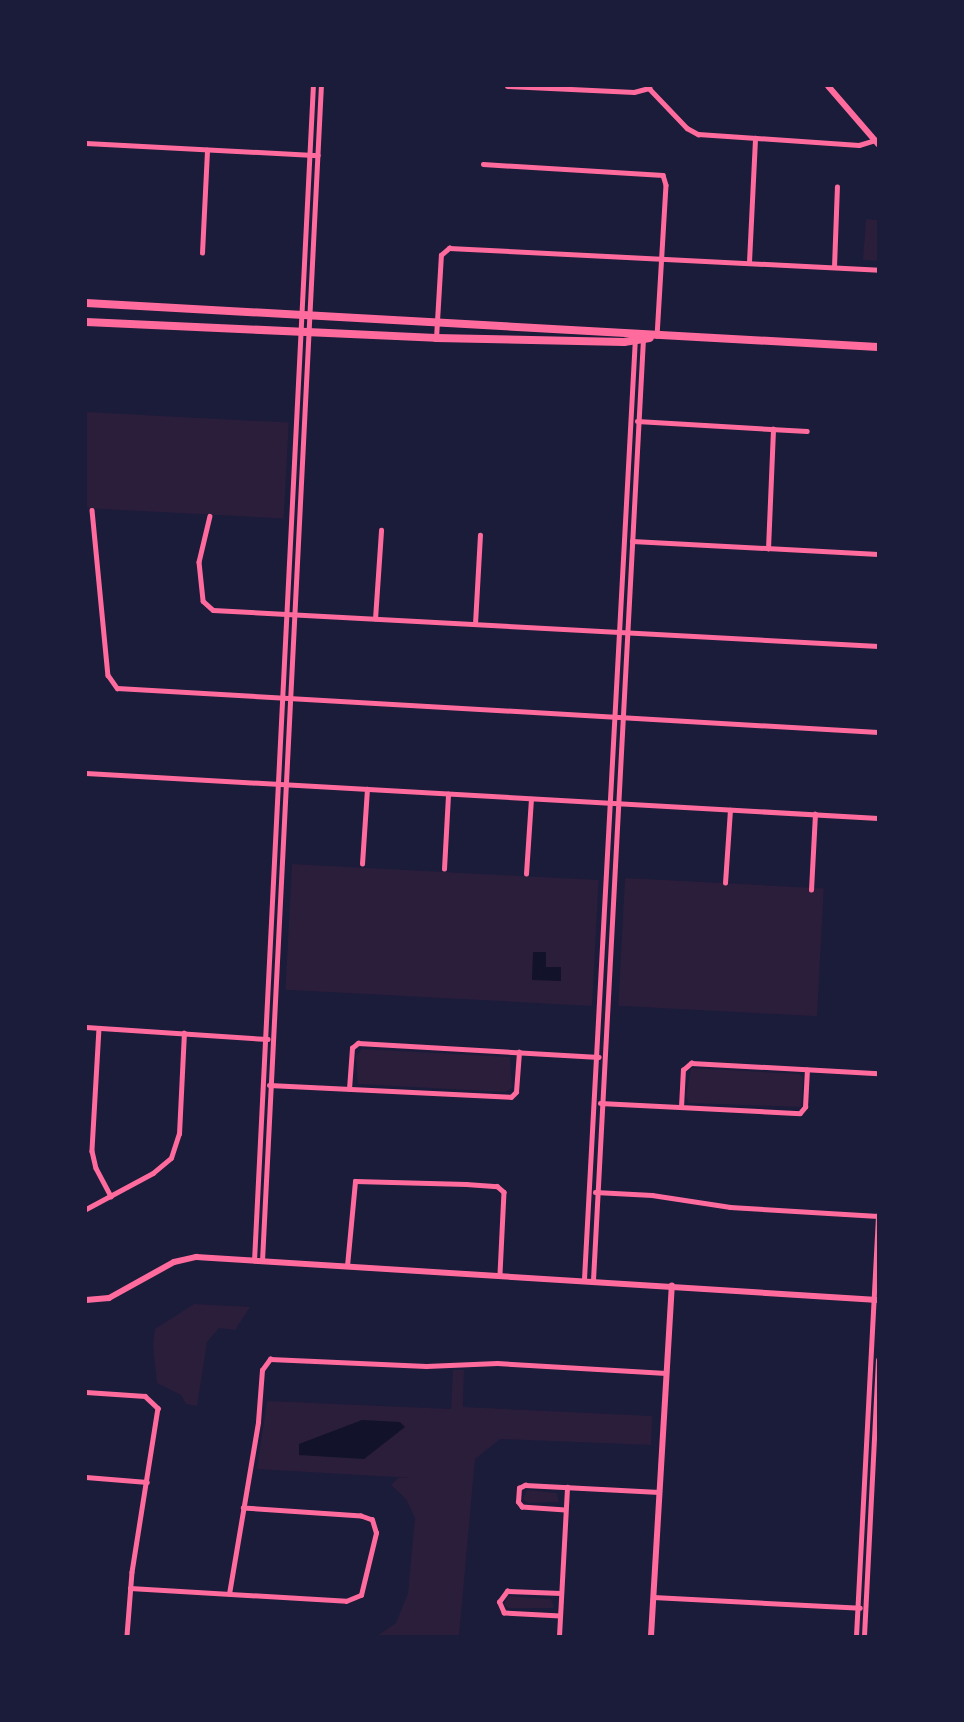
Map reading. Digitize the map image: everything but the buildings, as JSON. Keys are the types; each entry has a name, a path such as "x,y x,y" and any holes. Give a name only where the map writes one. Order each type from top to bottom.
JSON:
{"main road":[{"path":"86,303 437,321 639,337"},
{"path":"86,322 436,338 657,337 879,347"}],"street":[{"path":"254,1261 313,86"},
{"path":"262,1261 321,86"},
{"path":"507,86 634,92 648,87 694,132 859,145 877,142"},
{"path":"828,86 877,142"},
{"path":"749,262 755,138"},
{"path":"86,143 318,155"},
{"path":"202,254 207,150"},
{"path":"483,164 656,173 664,176 657,337"},
{"path":"834,267 837,187"},
{"path":"436,338 441,255 447,248 662,257 879,270"},
{"path":"584,1279 631,420 639,337"},
{"path":"593,1280 640,421 639,337"},
{"path":"631,420 807,431"},
{"path":"768,549 773,429"},
{"path":"92,510 107,669 113,686 291,699 879,732"},
{"path":"210,516 199,562 206,605 213,610 879,646"},
{"path":"375,619 381,530"},
{"path":"475,624 480,535"},
{"path":"626,541 879,554"},
{"path":"86,773 879,818"},
{"path":"362,864 367,789"},
{"path":"444,869 448,794"},
{"path":"526,874 531,798"},
{"path":"725,883 729,810"},
{"path":"811,890 815,814"},
{"path":"86,1027 274,1039"},
{"path":"99,1028 92,1151 96,1168 111,1196"},
{"path":"86,1209 160,1169 175,1150 184,1033"},
{"path":"349,1089 351,1053 356,1044 605,1057"},
{"path":"263,1084 510,1097 516,1092 519,1052"},
{"path":"681,1107 683,1070 691,1063 879,1073"},
{"path":"594,1102 800,1113 806,1107 807,1070"},
{"path":"347,1266 351,1188 356,1180 466,1184 497,1186 504,1192 500,1275"},
{"path":"589,1191 652,1195 730,1207 879,1216 856,1636"},
{"path":"86,1300 118,1294 183,1259 262,1261 584,1279 876,1300"},
{"path":"651,1636 672,1286"},
{"path":"229,1594 258,1422 262,1370 272,1358 426,1366 497,1363 666,1373"},
{"path":"864,1636 879,1360"},
{"path":"86,1392 142,1395 157,1403 130,1588 127,1636"},
{"path":"86,1478 147,1482"},
{"path":"864,1484 879,1484"},
{"path":"565,1510 522,1507 518,1496 525,1485 658,1492"},
{"path":"559,1636 567,1487"},
{"path":"130,1588 355,1600 363,1592 376,1536 374,1523 363,1516 243,1508"},
{"path":"560,1617 504,1613 499,1602 507,1591 561,1593"},
{"path":"653,1597 866,1608"}],"shaded area":[{"path":"866,219 878,220 878,261 863,260"},
{"path":"86,412 289,423 284,518 86,508"},
{"path":"292,864 599,880 592,1006 285,990"},
{"path":"625,878 824,888 817,1016 618,1006"},
{"path":"533,952 546,952 546,967 561,967 561,981 532,980"},
{"path":"362,1049 510,1057 512,1088 505,1092 358,1084 356,1056"},
{"path":"691,1068 799,1074 803,1078 801,1107 689,1103 686,1096"},
{"path":"194,1304 250,1307 235,1330 219,1328 207,1342 197,1406 186,1404 181,1395 157,1383 153,1345 155,1329"},
{"path":"453,1370 464,1370 463,1407 652,1416 651,1445 500,1439 475,1459 459,1636 377,1636 396,1623 408,1593 415,1518 406,1499 391,1485 398,1478 412,1478 257,1469 267,1401 451,1409"},
{"path":"362,1420 400,1422 405,1427 364,1459 299,1455 299,1444"},
{"path":"527,1490 557,1493 559,1502 528,1503 523,1499"},
{"path":"508,1596 551,1599 554,1608 509,1608 504,1605"}]}
